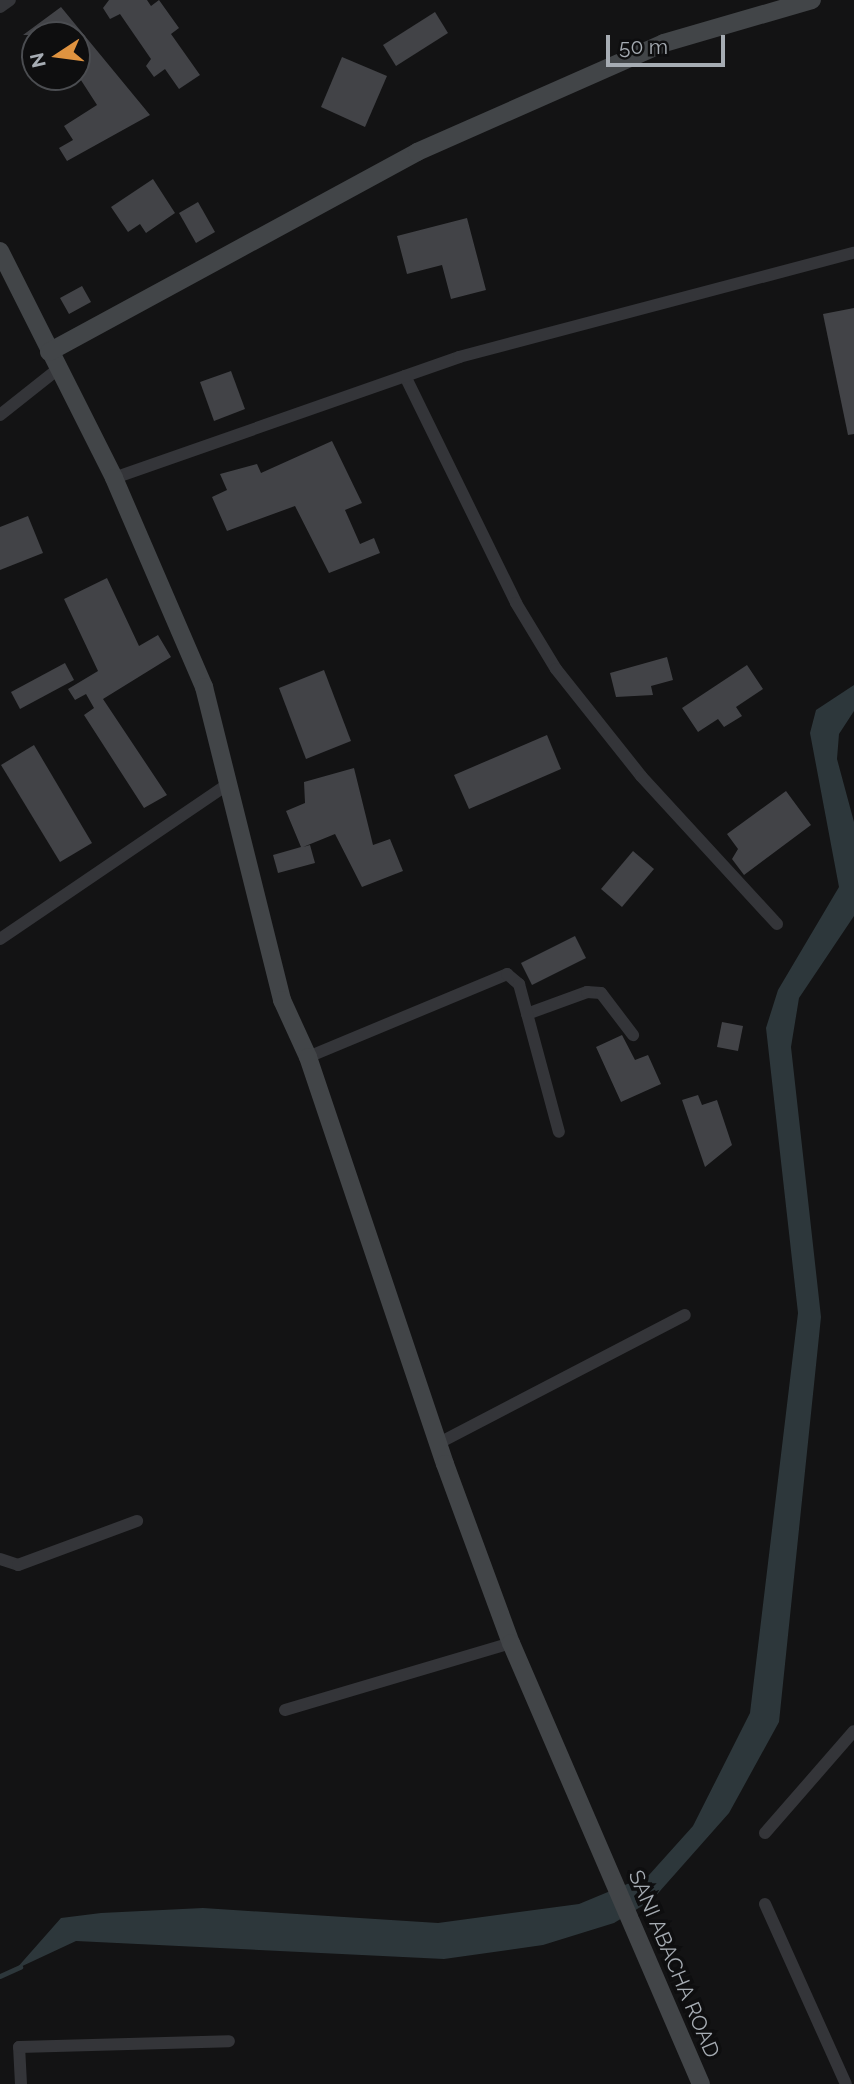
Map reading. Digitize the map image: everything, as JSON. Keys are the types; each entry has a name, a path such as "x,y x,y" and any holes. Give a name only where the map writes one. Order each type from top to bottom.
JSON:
{"street":[{"path":"0,7 10,0"},
{"path":"49,352 417,152 664,43 811,0"},
{"path":"0,251 58,369 0,415"},
{"path":"114,478 405,376 854,254"},
{"name":"SANI ABACHA ROAD","path":"58,369 114,478 204,687 282,1000 308,1057 439,1443 511,1643 701,2084"},
{"path":"405,376 516,603 556,669 641,776 777,924"},
{"path":"0,939 227,785"},
{"path":"308,1057 496,975 508,974 519,984 559,1132"},
{"path":"527,1014 587,992 601,993 633,1035"},
{"path":"439,1443 685,1315"},
{"path":"0,1559 18,1565 137,1521"},
{"path":"285,1710 511,1643"},
{"path":"765,1833 854,1731"},
{"path":"765,1904 846,2084"},
{"path":"21,2084 19,2046 229,2041"}],"shaded area":[{"path":"854,685 854,711 839,734 837,759 854,822 854,916 799,998 791,1047 821,1317 779,1722 729,1813 652,1900 614,1923 543,1945 444,1959 76,1941 16,1969 61,1918 101,1913 203,1908 438,1923 579,1904 649,1875 693,1826 750,1713 798,1313 766,1028 778,990 839,887 810,733 816,710"}],"building":[{"path":"109,0 147,0 151,6 159,0 179,28 171,34 200,75 179,89 165,69 154,77 146,66 151,59 120,14 110,19 103,8"},
{"path":"61,7 73,21 42,21"},
{"path":"435,12 448,33 396,66 383,45"},
{"path":"91,43 150,115 67,161 59,148 73,140 64,126 97,105 88,91 91,91"},
{"path":"342,57 387,76 365,127 321,107"},
{"path":"153,179 175,213 146,233 140,224 128,232 111,207"},
{"path":"198,202 215,232 196,243 179,213"},
{"path":"467,218 486,290 451,299 442,265 407,274 397,236"},
{"path":"82,286 91,302 69,314 60,298"},
{"path":"854,308 854,434 848,435 823,314"},
{"path":"231,371 245,409 214,421 200,382"},
{"path":"332,441 362,503 345,510 360,544 374,538 380,553 329,573 295,506 227,531 212,497 227,490 220,474 257,464 261,473"},
{"path":"28,516 43,553 0,570 0,527"},
{"path":"107,578 139,646 158,635 171,657 103,699 167,795 144,808 84,715 94,708 86,694 75,700 68,689 98,671 64,599"},
{"path":"667,657 673,680 651,686 653,695 616,697 610,673"},
{"path":"65,663 74,680 20,709 11,692"},
{"path":"747,665 763,689 736,707 742,716 724,727 718,719 698,732 682,708"},
{"path":"324,670 351,741 306,759 279,688"},
{"path":"547,735 561,769 469,809 454,775"},
{"path":"34,745 92,843 60,862 1,765"},
{"path":"354,768 373,845 390,839 403,871 362,887 335,834 303,847 310,845 315,863 278,873 273,855 301,847 286,811 305,803 304,782"},
{"path":"786,791 811,825 744,875 732,859 738,849 727,834"},
{"path":"633,851 654,869 622,907 601,889"},
{"path":"575,936 586,958 532,985 521,963"},
{"path":"722,1022 743,1026 738,1051 717,1047"},
{"path":"622,1035 635,1060 648,1055 661,1084 621,1102 596,1047"},
{"path":"698,1095 702,1105 717,1100 732,1145 705,1167 682,1100"}],"waterway":[{"path":"0,1976 20,1967"}]}
